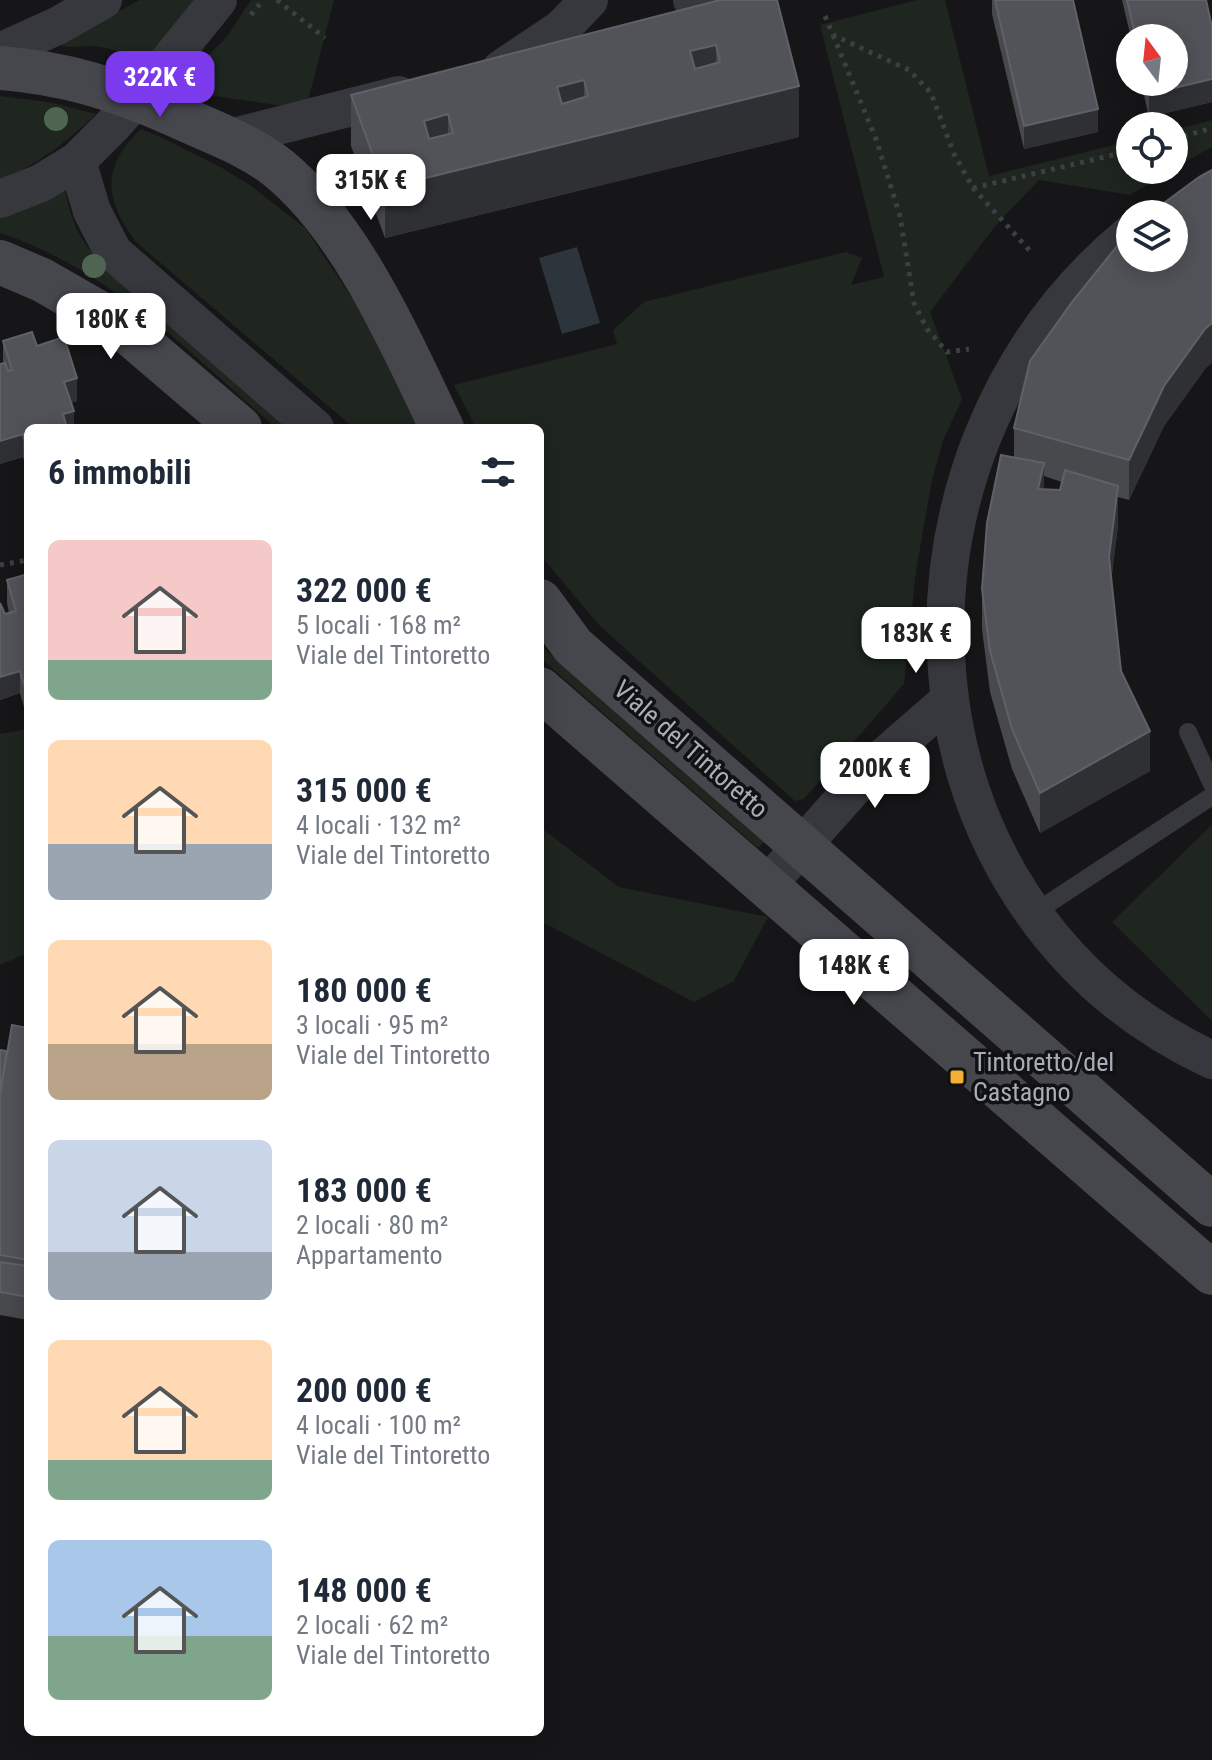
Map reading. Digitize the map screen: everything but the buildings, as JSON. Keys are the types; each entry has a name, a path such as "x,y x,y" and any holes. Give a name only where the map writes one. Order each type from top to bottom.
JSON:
{"main road":[{"path":"0,68 56,75 111,88 208,130 256,153 278,168 331,223 362,271 440,424"},
{"path":"0,262 42,280 117,323 235,424"},
{"name":"Viale del Tintoretto","path":"544,606 573,646 1212,1205"},
{"name":"Viale del Tintoretto","path":"544,692 1212,1273"}],"street":[{"path":"0,52 59,25 103,0"},
{"path":"0,199 41,183 77,161 146,88 218,0"},
{"path":"501,69 562,28 589,0"},
{"path":"689,13 750,4"},
{"path":"208,130 450,82 591,45"},
{"path":"77,161 99,229 113,252 310,424"},
{"path":"1116,247 1089,271 1044,324 1007,381 980,440 960,499 948,560 944,636 950,699 966,772 988,831 1034,913 1061,947 1120,1003 1169,1038 1212,1060"},
{"path":"544,622 573,646"},
{"path":"767,885 872,767 950,699"}],"lane":[{"path":"1188,732 1212,784"},
{"path":"1034,913 1212,796"}],"path":[{"path":"277,0 325,38"},
{"path":"825,16 880,152 900,216 914,303 927,329 947,352 969,349"},
{"path":"833,35 909,70 931,93 954,154 973,188 1031,252"},
{"path":"1188,135 1212,128"},
{"path":"973,188 1116,154"},
{"path":"0,565 24,561"}],"shaded area":[{"path":"140,0 197,0 146,67 108,48 56,44"},
{"path":"251,0 334,0 306,109 172,90 226,38"},
{"path":"917,0 945,0 989,176 1116,144 1116,184 1148,184 1130,195 1039,180 996,225 930,312 962,399 943,441 932,480 916,571 904,684 804,799 795,801 600,626 544,560 544,424 474,424 454,385 617,344 613,330 644,302 846,252 862,258 851,285 884,277 820,25"},
{"path":"0,96 49,102 96,114 52,151 0,179"},
{"path":"1212,120 1212,147 1188,160 1188,126"},
{"path":"141,129 165,139 250,185 305,228 381,341 423,424 349,424 135,241 117,211 111,183 113,170 128,143"},
{"path":"64,185 78,232 98,260 285,424 271,424 180,343 113,291 78,268 0,233 0,216"},
{"path":"577,247 600,323 562,334 539,258"},
{"path":"544,648 765,841 758,848 544,661"},
{"path":"24,730 24,955 0,965 0,734"},
{"path":"1212,825 1212,1021 1112,922"},
{"path":"544,830 619,887 768,917 734,981 694,1002 544,923"}],"place":[{"name":"Tintoretto/del Castagno","path":"957,1077"}]}
